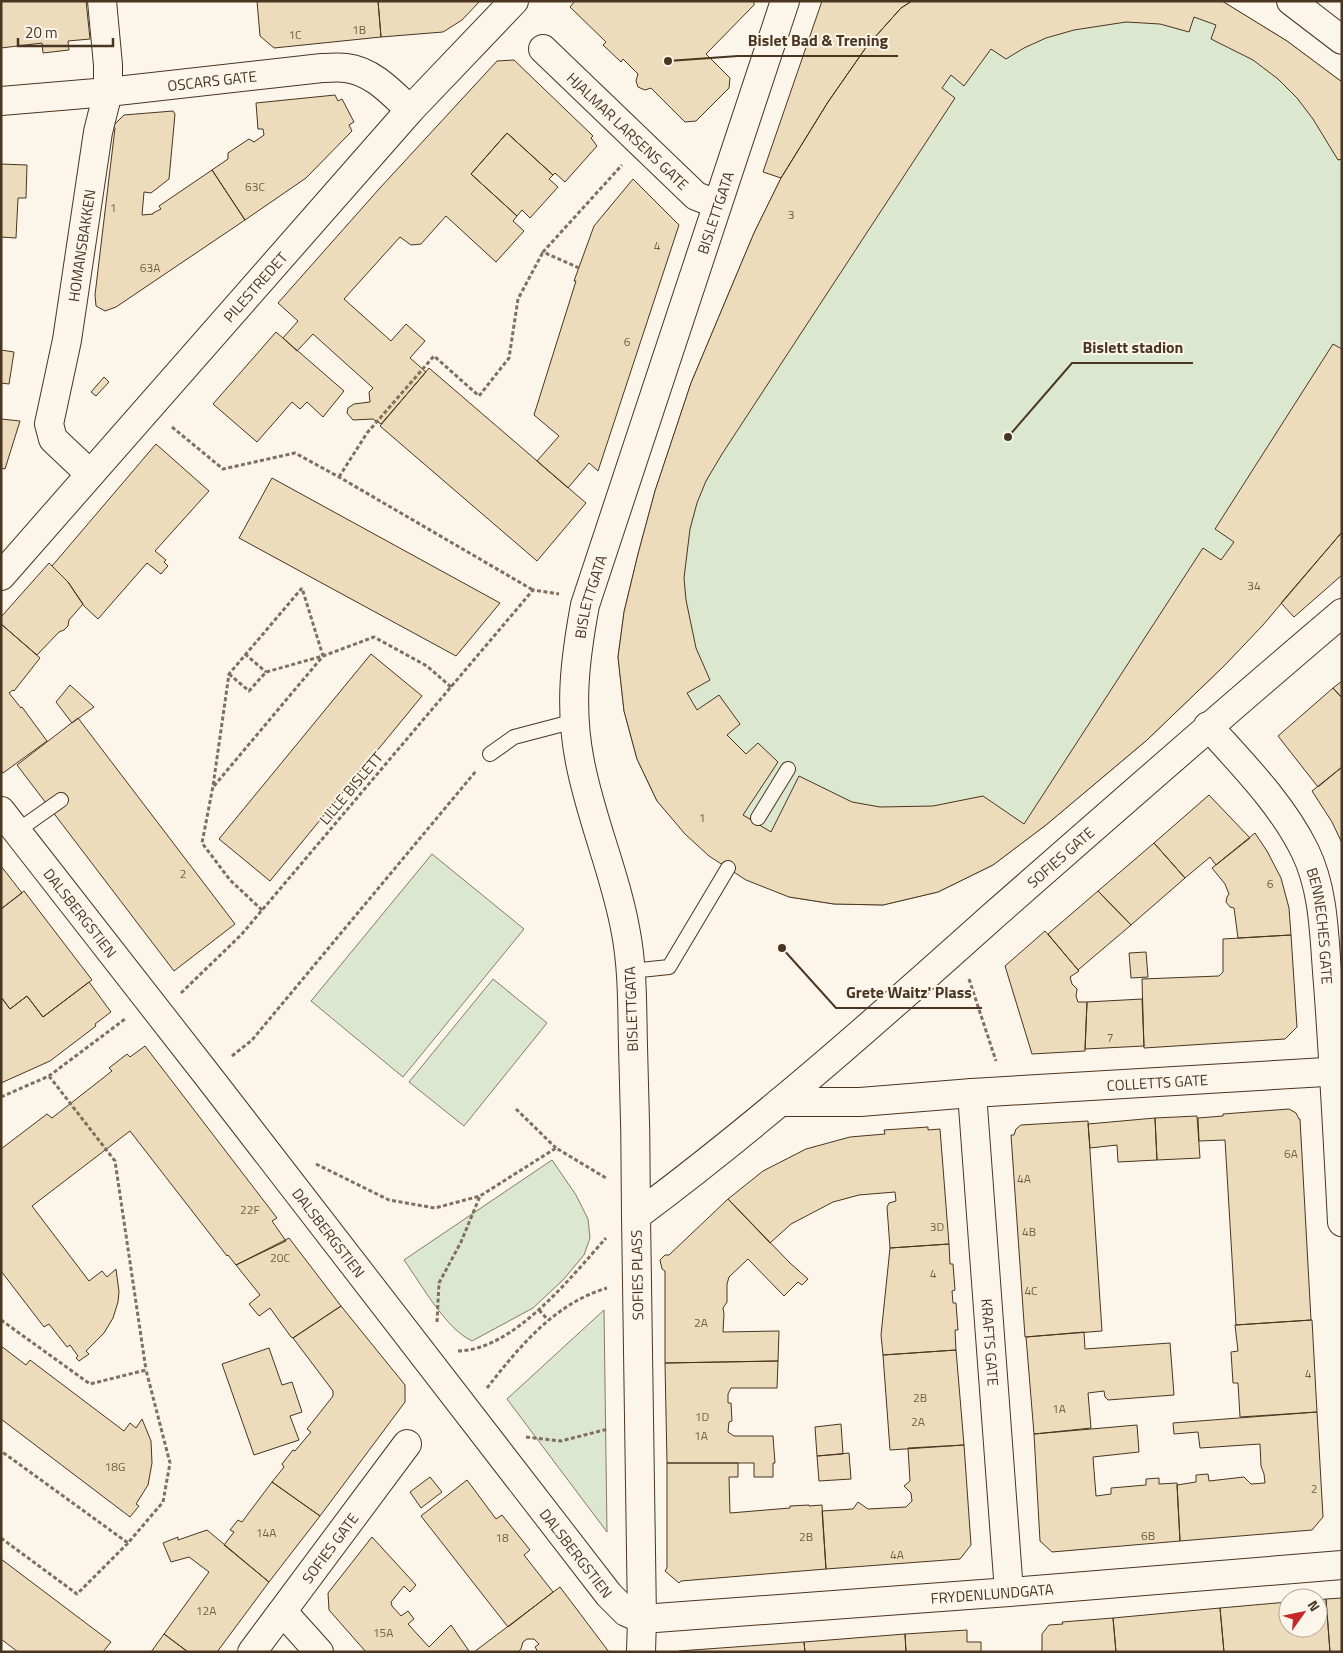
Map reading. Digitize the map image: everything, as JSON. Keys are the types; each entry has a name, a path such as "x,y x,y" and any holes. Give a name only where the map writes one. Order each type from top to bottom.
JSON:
{"street":[{"name":"HOMANSBAKKEN","path":"90,474 53,439 49,424 67,340 98,132 108,92 108,65 102,1"},
{"name":"PILESTREDET","path":"1,576 410,110 514,1"},
{"name":"BISLETTGATA","path":"636,1216 631,971 627,934 619,896 591,807 582,771 575,721 574,678 585,605 785,1"},
{"path":"1291,1 1342,40"},
{"name":"HJALMAR LARSENS GATE","path":"543,48 696,196 718,204"},
{"name":"OSCARS GATE","path":"1,101 108,92 322,68 344,68 368,75 384,86 410,110"},
{"name":"SOFIES GATE","path":"780,1102 898,1001 1208,726 1342,613"},
{"name":"BENNECHES GATE","path":"1208,726 1262,787 1286,819 1305,851 1316,881 1322,914 1338,1071 1342,1222"},
{"name":"DALSBERGSTIEN","path":"9,821 609,1595 626,1612 642,1619"},
{"name":"COLLETTS GATE","path":"972,1093 1338,1071"},
{"path":"780,1102 860,1102 972,1093"},
{"name":"KRAFTS GATE","path":"972,1093 1009,1592"},
{"name":"SOFIES PLASS","path":"642,1619 636,1216 724,1150 780,1102"},
{"name":"SOFIES GATE","path":"252,1652 407,1444"},
{"name":"FRYDENLUNDGATA","path":"642,1619 1342,1565"},
{"path":"283,1612 319,1652"},
{"path":"641,1652 642,1619"}],"lane":[{"path":"490,754 514,737 575,721"},
{"path":"758,818 788,769"},
{"path":"9,821 61,800"},
{"path":"631,971 669,967 728,868"}],"path":[{"path":"339,477 367,433 434,356 479,396 509,358 518,299 543,252 624,162"},
{"path":"543,252 579,268"},
{"path":"167,423 223,469 295,453 532,590 563,594 585,605"},
{"path":"262,910 230,880 202,843 213,786 229,674 302,588 323,656"},
{"name":"LILLE BISLETT","path":"180,993 241,935 532,590"},
{"path":"229,674 249,691 266,672 323,656 374,637 427,666 451,687"},
{"path":"245,654 266,672"},
{"path":"213,786 323,656"},
{"path":"231,1057 252,1040 490,754"},
{"path":"968,976 997,1063"},
{"path":"1,1098 49,1076 127,1018"},
{"path":"1,1538 77,1594 128,1543 163,1502 170,1463 146,1370 115,1162 49,1076"},
{"path":"516,1109 556,1148 611,1180"},
{"path":"314,1164 389,1200 435,1208 480,1196 556,1148"},
{"path":"437,1325 436,1308 439,1284 461,1242 480,1196"},
{"path":"457,1351 471,1351 504,1336 539,1310 612,1232"},
{"path":"486,1389 517,1351 548,1320 585,1297 614,1286"},
{"path":"539,1310 548,1320"},
{"path":"1,1320 90,1384 146,1370"},
{"path":"523,1437 562,1441 615,1427"},
{"path":"1,1451 128,1543"}],"green space":[{"path":"1222,1 1287,41 1342,82 1342,532 1225,665 1147,740 1046,825 993,865 938,892 883,905 834,904 789,897 657,801 637,759 624,711 618,657 624,612 655,491 691,383 754,233 781,178 867,46"},
{"path":"432,854 524,929 403,1077 311,1001"},
{"path":"493,979 547,1023 464,1126 409,1082"},
{"path":"552,1160 576,1195 588,1219 590,1238 584,1255 563,1280 533,1308 472,1341 453,1327 426,1293 404,1260"},
{"path":"604,1310 607,1532 507,1399"}],"building":[{"path":"1,1 86,1 90,39 68,41 69,50 43,53 42,43 1,48"},
{"path":"257,1 378,1 381,37 274,48 260,36"},
{"path":"378,1 480,1 462,20 443,32 381,37"},
{"path":"575,1 754,1 754,5 706,54 730,78 729,88 696,121 685,122 651,88 645,90 638,87 636,81 638,74 623,59 621,62 603,45 606,42 570,7"},
{"path":"822,1 912,1 901,8 867,46 828,102 781,178 763,172"},
{"path":"912,1 1222,1 1287,41 1342,82 1342,159 1338,160 1313,119 1297,98 1278,79 1253,60 1211,39 1216,25 1194,17 1189,32 1160,24 1126,22 1074,30 1046,38 1006,59 991,49 964,86 951,75 942,88 955,98 722,454 706,481 697,503 690,529 684,578 686,600 696,648 710,680 687,693 697,710 719,695 740,724 727,735 746,754 758,743 778,762 743,815 771,832 799,776 852,802 880,807 933,806 983,796 1024,824 1203,548 1221,560 1234,542 1215,529 1333,344 1342,349 1342,532 1263,625 1225,665 1147,740 1046,825 993,865 938,892 883,905 834,904 789,897 746,880 709,856 685,834 657,801 637,759 624,711 618,657 624,612 655,491 691,383 754,233 781,178 828,102 867,46 901,8"},
{"path":"514,60 593,136 591,138 597,146 565,182 555,173 553,175 507,133 471,174 517,216 513,221 524,231 496,262 446,216 421,244 411,245 400,237 344,299 391,341 406,324 425,341 410,358 426,372 381,424 373,419 353,420 347,413 348,408 354,404 370,402 369,392 373,388 313,334 297,351 283,338 298,321 278,303 379,189 497,61"},
{"path":"335,95 338,101 342,99 354,122 349,125 352,131 306,178 245,220 212,170 228,159 228,153 249,139 254,142 264,135 263,129 258,129 256,103"},
{"path":"173,111 175,114 169,179 151,193 144,192 142,215 153,214 161,209 159,206 212,170 245,220 116,307 105,311 96,306 95,295 115,128 113,126 124,115"},
{"path":"507,133 553,175 549,179 558,187 530,218 522,210 517,216 471,174"},
{"path":"1,164 27,165 26,198 18,198 16,238 1,237"},
{"path":"633,179 679,225 598,471 589,463 568,488 537,461 559,436 534,415 576,281 574,281 594,226"},
{"path":"276,332 344,391 323,417 307,402 300,409 292,402 257,442 213,404"},
{"path":"1,350 14,352 9,384 1,383"},
{"path":"429,368 586,503 537,561 380,426"},
{"path":"104,377 109,382 96,396 91,392"},
{"path":"1,419 20,421 5,469 1,468"},
{"path":"156,444 209,491 155,551 166,560 164,562 168,566 161,574 147,563 98,619 84,606 68,582 52,566"},
{"path":"272,478 500,603 456,656 239,538"},
{"path":"1342,532 1342,575 1294,617 1281,603"},
{"path":"49,563 68,582 83,604 69,620 68,626 59,632 37,655 1,624 1,617"},
{"path":"1,624 40,658 14,691 9,693 22,707 47,741 3,773 1,770"},
{"path":"371,654 422,696 270,881 219,839"},
{"path":"1342,681 1342,698 1333,688"},
{"path":"70,685 94,707 72,723 56,702"},
{"path":"1333,688 1342,698 1342,767 1318,787 1278,736"},
{"path":"78,718 235,924 174,971 17,765"},
{"path":"1342,767 1342,843 1332,822 1312,791"},
{"path":"1209,795 1250,838 1216,865 1210,857 1185,878 1154,843"},
{"path":"1255,833 1281,878 1289,908 1291,935 1238,938 1234,908 1230,907 1226,902 1229,894 1225,884 1212,868"},
{"path":"1154,843 1185,878 1131,925 1098,891"},
{"path":"1,866 22,893 1,909"},
{"path":"24,891 92,980 43,1017 27,996 10,1009 1,997 1,909"},
{"path":"1098,891 1131,925 1078,970 1048,934"},
{"path":"1045,931 1079,971 1070,977 1072,984 1077,989 1076,996 1078,1002 1087,1002 1085,1051 1032,1054 1005,966"},
{"path":"1291,935 1297,1027 1285,1039 1144,1048 1142,979 1219,976 1223,972 1223,939"},
{"path":"1146,952 1148,977 1131,978 1129,953"},
{"path":"89,982 111,1012 95,1024 96,1026 50,1061 1,1083 1,997 10,1009 27,996 43,1017"},
{"path":"1142,999 1144,1046 1085,1049 1087,1002"},
{"path":"145,1046 277,1218 272,1221 286,1241 236,1265 130,1131 32,1206 89,1281 102,1271 107,1277 116,1269 119,1292 113,1318 104,1333 86,1351 89,1354 79,1361 76,1358 78,1356 70,1345 67,1347 49,1324 44,1327 1,1271 1,1149 47,1114 52,1118 112,1071 109,1068 127,1054 130,1057"},
{"path":"1289,1109 1296,1113 1300,1119 1311,1320 1236,1325 1225,1140 1199,1141 1198,1118 1223,1116 1223,1114"},
{"path":"1197,1116 1200,1158 1157,1160 1155,1118"},
{"path":"1155,1118 1157,1160 1118,1162 1117,1145 1090,1148 1088,1124"},
{"path":"1088,1121 1102,1331 1025,1337 1011,1135 1014,1135 1016,1129 1021,1125"},
{"path":"928,1127 928,1130 940,1129 949,1244 890,1248 887,1207 889,1203 896,1201 895,1192 859,1195 833,1202 791,1224 770,1243 728,1199 763,1171 806,1149 850,1137 885,1134 884,1130"},
{"path":"728,1199 808,1279 802,1285 798,1282 784,1296 748,1259 729,1277 727,1302 723,1308 723,1332 779,1331 778,1361 665,1363 665,1271 662,1269 660,1260 665,1255 669,1255"},
{"path":"289,1238 341,1306 293,1338 270,1308 259,1316 249,1304 260,1295 236,1265"},
{"path":"949,1244 950,1264 953,1264 955,1290 952,1291 953,1303 956,1303 958,1330 955,1330 956,1350 883,1355 881,1335 890,1248"},
{"path":"341,1306 405,1385 405,1402 320,1516 272,1482 284,1467 282,1464 311,1432 307,1429 333,1396 333,1391 293,1338"},
{"path":"1312,1320 1317,1412 1240,1417 1238,1383 1233,1383 1231,1352 1238,1351 1235,1325"},
{"path":"1084,1332 1085,1349 1170,1343 1174,1395 1108,1400 1105,1397 1104,1391 1088,1393 1091,1428 1034,1434 1026,1337"},
{"path":"1,1346 26,1365 30,1360 124,1431 130,1423 136,1428 142,1419 151,1441 152,1463 148,1485 136,1504 139,1506 130,1517 1,1419"},
{"path":"269,1348 282,1385 292,1382 302,1412 290,1416 299,1440 254,1455 222,1364"},
{"path":"956,1350 964,1445 890,1450 883,1355"},
{"path":"778,1361 777,1388 731,1388 728,1394 728,1403 731,1403 732,1421 729,1422 728,1432 734,1436 773,1436 775,1463 773,1463 773,1477 754,1477 754,1463 667,1463 665,1363"},
{"path":"1317,1412 1323,1517 1312,1530 1180,1541 1177,1485 1196,1482 1196,1475 1208,1474 1209,1481 1244,1477 1251,1484 1265,1483 1261,1466 1260,1444 1200,1448 1198,1432 1174,1434 1173,1423"},
{"path":"841,1424 843,1454 817,1456 815,1427"},
{"path":"1137,1425 1139,1452 1093,1457 1096,1496 1111,1494 1111,1488 1146,1485 1146,1479 1159,1478 1159,1484 1177,1483 1180,1541 1052,1552 1040,1541 1034,1434"},
{"path":"964,1445 971,1545 960,1559 826,1569 822,1511 853,1509 858,1502 868,1509 906,1507 912,1501 911,1493 904,1486 910,1481 908,1448"},
{"path":"849,1453 851,1479 819,1481 817,1456"},
{"path":"667,1463 738,1463 738,1477 729,1477 730,1513 790,1508 790,1506 822,1505 826,1569 681,1581 679,1583 665,1571 667,1568"},
{"path":"430,1477 442,1492 421,1508 410,1492"},
{"path":"467,1480 496,1519 502,1515 530,1550 524,1555 553,1592 508,1627 421,1516"},
{"path":"272,1482 320,1516 269,1582 224,1545 234,1532 230,1530 238,1520 242,1522"},
{"path":"207,1530 269,1582 217,1652 188,1652 164,1634 209,1572 189,1557 171,1562 163,1543 178,1537 178,1540"},
{"path":"372,1537 416,1585 410,1592 404,1586 391,1602 392,1606 401,1616 408,1611 414,1619 408,1624 429,1647 451,1625 469,1651 366,1652 329,1610 328,1593"},
{"path":"1,1559 111,1642 103,1652 18,1652 1,1639"},
{"path":"560,1587 609,1652 538,1652 535,1647 539,1644 534,1639 527,1639 523,1642 518,1652 474,1652"},
{"path":"1342,1598 1342,1652 1330,1652 1328,1599"},
{"path":"1278,1603 1278,1638 1328,1638 1328,1626 1330,1652 1224,1652 1220,1608"},
{"path":"1220,1608 1224,1652 1116,1652 1113,1618"},
{"path":"1113,1618 1116,1652 1042,1652 1042,1634 1049,1625 1063,1624 1062,1622"},
{"path":"967,1630 967,1642 981,1642 981,1652 906,1652 905,1634"},
{"path":"164,1634 188,1652 151,1652"},
{"path":"905,1634 906,1652 805,1652 804,1642"},
{"path":"804,1642 805,1652 678,1652 679,1651"}],"place":[{"name":"Bislet Bad & Trening","path":"668,61"},
{"name":"Bislett stadion","path":"1008,437"},
{"name":"Grete Waitz' Plass","path":"782,948"}]}
